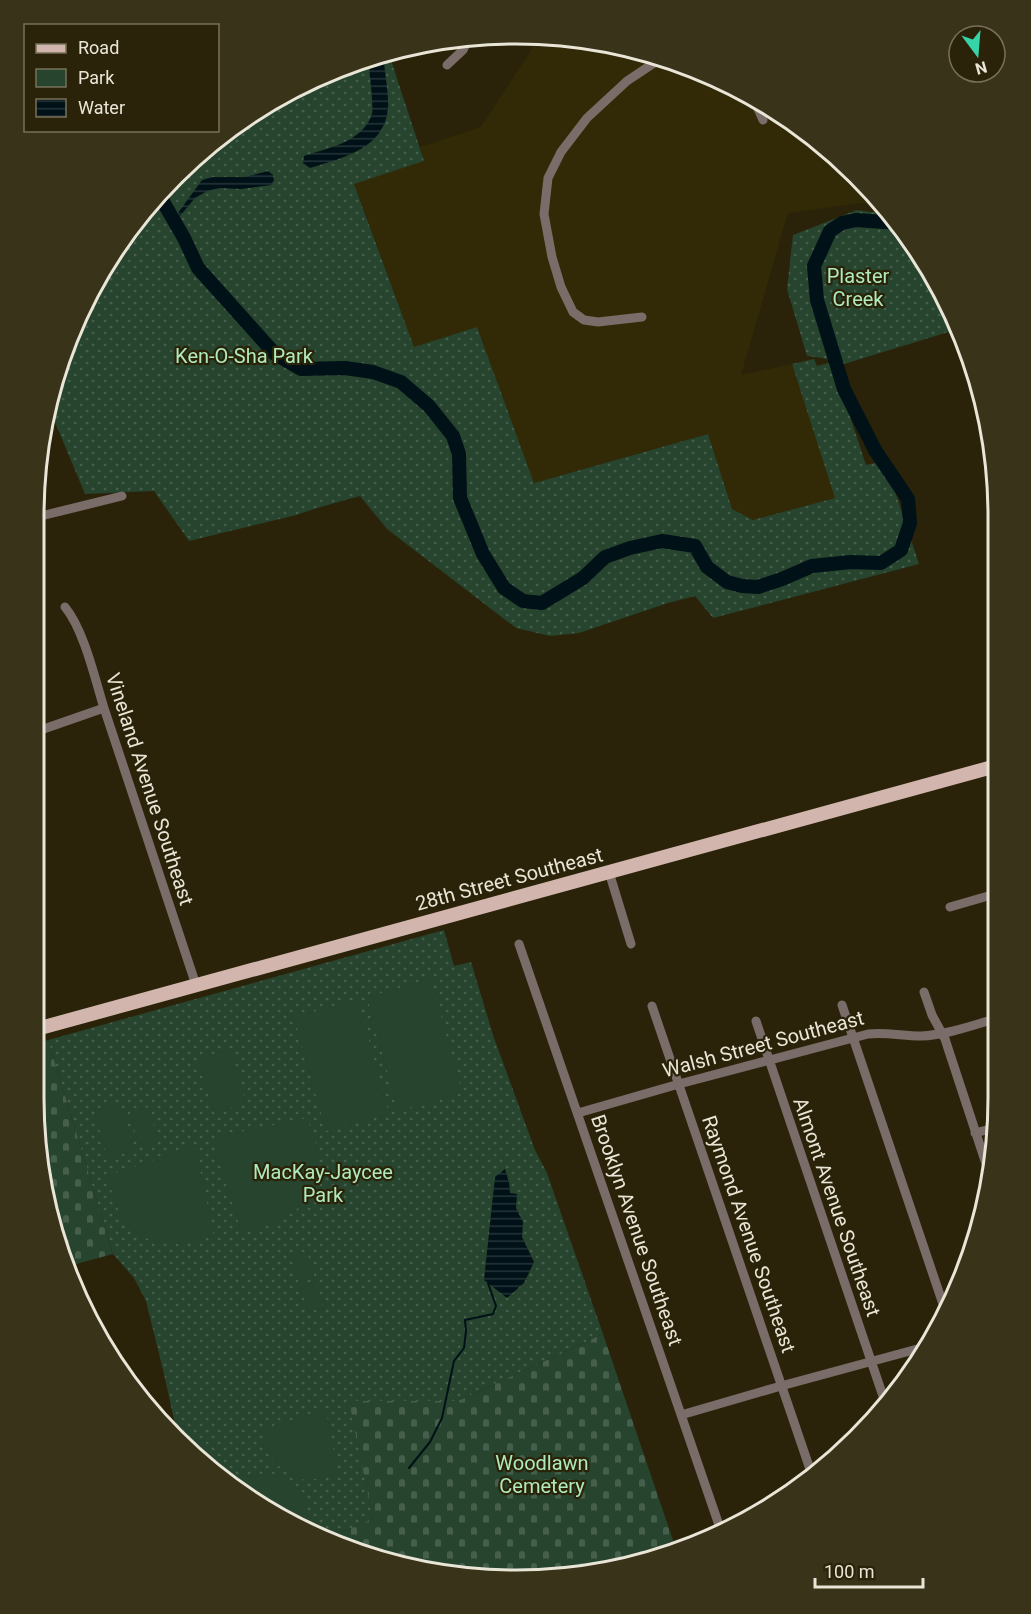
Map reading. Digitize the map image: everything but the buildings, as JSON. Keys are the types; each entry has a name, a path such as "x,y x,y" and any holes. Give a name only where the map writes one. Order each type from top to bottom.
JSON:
{"main road":[{"name":"28th Street Southeast","path":"44,1027 988,768"}],"street":[{"path":"447,64 465,47"},
{"path":"642,317 598,322 584,320 573,312 561,287 552,257 544,214 548,178 561,152 587,118 627,81 652,64"},
{"path":"759,111 763,120"},
{"path":"44,514 122,496"},
{"name":"Vineland Avenue Southeast","path":"65,607 73,617 91,666 196,985"},
{"path":"44,729 104,708"},
{"path":"609,872 631,944"},
{"path":"950,907 988,896"},
{"name":"Brooklyn Avenue Southeast","path":"519,944 719,1524"},
{"path":"924,993 945,1040 983,1157"},
{"name":"Raymond Avenue Southeast","path":"652,1005 809,1468"},
{"path":"842,1005 942,1301"},
{"name":"Walsh Street Southeast","path":"578,1113 852,1038 881,1033 904,1036 941,1034 988,1020"},
{"name":"Almont Avenue Southeast","path":"756,1021 883,1395"},
{"path":"975,1133 986,1130"},
{"path":"681,1415 915,1350"}],"shaded area":[{"path":"535,45 577,48 638,60 696,79 724,92 778,123 803,141 849,182 870,204 788,213 741,375 792,364 836,498 753,520 732,509 707,434 534,483 477,327 414,347 354,183 424,161 420,147 481,127"}],"green space":[{"name":"Ken-O-Sha Park","path":"391,61 424,161 354,184 414,347 477,327 534,483 708,434 732,509 753,520 835,498 792,364 814,359 817,366 832,362 866,465 885,461 919,564 713,618 695,596 579,633 550,636 516,628 387,529 360,496 296,515 189,541 154,491 85,494 54,419 79,335 107,279 123,253 141,228 182,182 228,141 253,123 335,79"},
{"name":"Plaster Creek","path":"857,210 877,213 908,253 950,331 844,364 807,356 787,289 793,235"},
{"name":"MacKay-Jaycee Park","path":"444,930 454,966 471,962 494,1038 535,1150 547,1173 603,1334 458,1401 350,1401 373,1519 335,1535 307,1522 253,1491 228,1473 175,1425 146,1301 134,1278 113,1254 48,1040"},
{"path":"431,979 462,1093 398,1111 367,997"},
{"path":"358,1000 389,1114 326,1131 294,1017"},
{"path":"48,1040 113,1254 74,1265 60,1221 48,1160 45,1129 44,1041"},
{"path":"230,1049 246,1103 214,1113 198,1059"},
{"path":"120,1103 134,1150 107,1158 94,1110"},
{"path":"149,1107 158,1142 139,1147 130,1112"},
{"path":"307,1118 316,1144 319,1167 309,1196 296,1210 275,1223 241,1232 214,1142 220,1136"},
{"path":"195,1146 214,1236 178,1243 154,1241 143,1237 133,1230 121,1216 107,1176"},
{"path":"307,1252 315,1278 299,1283 291,1256"},
{"path":"315,1282 323,1308 308,1312 300,1286"},
{"name":"Woodlawn Cemetery","path":"603,1334 674,1543 608,1561 577,1566 516,1570 454,1566 423,1561 393,1554 335,1535 373,1519 349,1401 458,1401"},
{"path":"322,1411 328,1420 338,1474 306,1481 273,1463 261,1431"},
{"path":"269,1472 301,1490 311,1524 279,1507 237,1479"}],"water":[{"path":"384,63 388,109 385,123 379,134 360,150 335,160 310,168 303,163 304,156 334,147 361,131 372,114 369,67"},
{"path":"268,171 273,175 274,180 271,185 207,191 195,198 180,216 178,213 202,180 213,177 245,177"},
{"path":"505,1169 510,1193 517,1194 516,1208 523,1222 522,1237 534,1262 524,1283 507,1298 484,1280 495,1177"}],"waterway":[{"name":"Plaster Creek","path":"163,202 198,268 275,354 301,369 345,368 373,372 401,382 429,406 453,436 459,454 460,498 483,554 504,588 523,601 542,603 583,578 605,557 630,548 662,541 695,546 707,567 727,582 758,587 812,566 851,562 881,563 901,550 910,523 908,499 875,450 844,389 817,300 814,266 830,231 842,223 856,220 885,222"},
{"path":"409,1468 430,1442 442,1418 454,1361 464,1348 465,1320 493,1314 496,1306 488,1283"}]}
